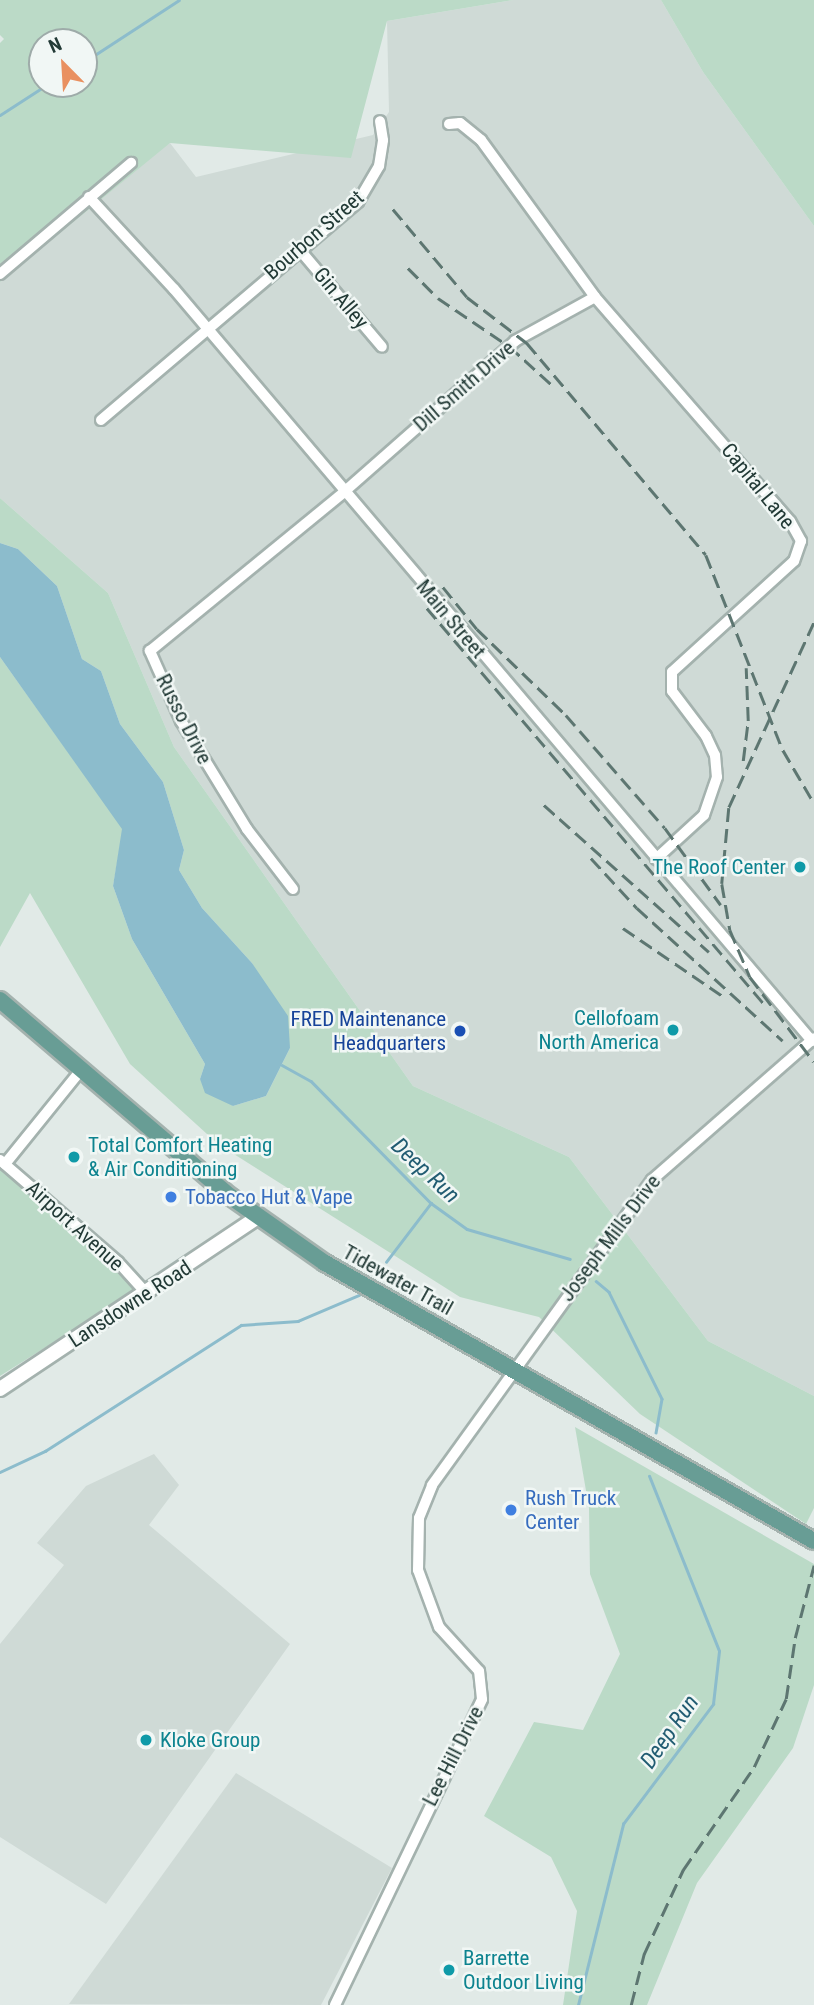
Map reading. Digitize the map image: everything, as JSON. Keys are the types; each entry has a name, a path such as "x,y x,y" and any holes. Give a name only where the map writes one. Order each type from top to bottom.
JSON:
{"main road":[{"name":"Tidewater Trail","path":"0,1000 258,1217 363,1286 514,1368 705,1483 744,1498 814,1541"},
{"name":"Lansdowne Road","path":"0,1389 147,1294 258,1217"}],"street":[{"name":"Bourbon Street","path":"101,420 367,191 382,153 380,121"},
{"name":"Capital Lane","path":"449,124 460,123 481,140 595,297 790,521 801,541 794,561 673,672 671,691 706,736 715,755 717,777 704,815 656,859"},
{"path":"0,274 131,163"},
{"name":"Main Street","path":"89,197 206,327 656,859 813,1040"},
{"name":"Gin Alley","path":"299,249 382,347"},
{"name":"Dill Smith Drive","path":"344,492 515,341 595,297"},
{"name":"Russo Drive","path":"293,889 247,829 181,721 150,651 344,492"},
{"name":"Joseph Mills Drive","path":"514,1368 652,1180 813,1040"},
{"path":"2,1162 80,1070"},
{"name":"Airport Avenue","path":"2,1162 118,1262 147,1294"},
{"name":"Lee Hill Drive","path":"335,2005 432,1794 482,1699 479,1671 439,1627 428,1605 418,1570 416,1535 432,1485 514,1368"}],"shaded area":[{"path":"513,0 661,0 703,72 814,226 814,1396 708,1341 569,1157 413,1086 174,747 108,593 0,498 0,246 170,143 196,177 373,135 389,112 387,21"},
{"path":"154,1454 179,1485 149,1525 290,1644 106,1904 0,1837 0,1644 64,1565 37,1543 86,1486"},
{"path":"236,1773 392,1868 321,2005 69,2004"}],"green space":[{"path":"0,0 513,0 387,21 351,158 170,143 0,282 0,43 4,39 0,35"},
{"path":"661,0 814,0 814,226 703,72"},
{"path":"0,498 108,593 174,747 413,1086 569,1157 708,1341 814,1396 814,1508 806,1524 640,1414 539,1317 460,1297 218,1144 130,1064 30,893 0,947 0,657 123,829 113,886 132,939 205,1064 200,1079 233,1106 266,1096 290,1048 252,963 202,908 179,870 184,850 163,782 120,724 101,671 82,659 57,586 18,549 0,543"},
{"path":"0,1160 118,1262 135,1291 0,1376"},
{"path":"575,1427 814,1564 814,1685 793,1748 697,1883 647,2005 563,2005 577,1911 551,1857 484,1816 534,1722 583,1730 620,1654 590,1574 589,1508"}],"water":[{"path":"0,543 18,549 57,586 82,659 101,671 120,724 163,782 184,850 179,870 202,908 252,963 288,1016 290,1048 266,1096 233,1106 205,1093 200,1079 205,1064 132,939 113,886 122,829 0,657"}],"waterway":[{"name":"Deep Run","path":"98,53 179,0"},
{"name":"Deep Run","path":"0,115 28,97"},
{"name":"Deep Run","path":"282,1065 311,1081 431,1203 467,1229 570,1259"},
{"path":"386,1262 431,1203"},
{"name":"Deep Run","path":"596,1281 609,1292 662,1399 656,1432"},
{"path":"0,1472 45,1451 241,1325 298,1321 359,1295"},
{"name":"Deep Run","path":"578,2005 623,1824 713,1704 719,1651 649,1476"}],"railway":[{"path":"393,209 467,297 527,343 706,555 783,750 814,803"},
{"path":"408,268 438,298 509,346 552,385"},
{"path":"443,587 477,629 566,715 665,828 721,905"},
{"path":"427,608 765,1005"},
{"path":"814,623 729,808 722,884 730,930 750,977 814,1062"},
{"path":"743,761 748,721 746,668"},
{"path":"544,805 709,952"},
{"path":"591,858 637,908 783,1041"},
{"path":"623,928 724,997"},
{"path":"631,2005 644,1954 683,1870 754,1767 786,1699 795,1638 814,1565"}],"place":[{"name":"The Roof Center","path":"800,867"},
{"name":"Cellofoam North America","path":"673,1030"},
{"name":"FRED Maintenance Headquarters","path":"460,1031"},
{"name":"Total Comfort Heating & Air Conditioning","path":"74,1157"},
{"name":"Tobacco Hut & Vape","path":"171,1197"},
{"name":"Rush Truck Center","path":"511,1510"},
{"name":"Kloke Group","path":"146,1740"},
{"name":"Barrette Outdoor Living","path":"449,1970"}]}
